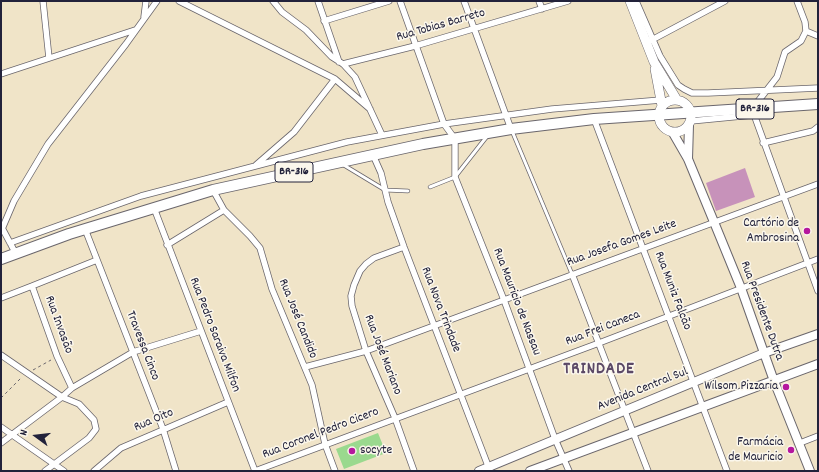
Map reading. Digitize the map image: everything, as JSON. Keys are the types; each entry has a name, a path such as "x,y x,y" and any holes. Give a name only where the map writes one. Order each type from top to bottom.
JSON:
{"highway":[{"name":"BR-316","path":"1,259 85,229 213,190 339,162 490,132 594,119 661,107 690,120 818,104"}],"main road":[{"path":"630,1 649,42 654,62 661,107 662,127 673,133 682,131 690,120"},
{"path":"654,62 677,100 686,105 690,120 688,159"},
{"path":"661,107 666,103 677,100"},
{"name":"Rua Presidente Dutra","path":"673,133 688,159 741,288 774,381 810,471"},
{"name":"Avenida Central Sul","path":"479,471 489,469 555,439 764,353 818,334"},
{"path":"530,471 818,364"}],"street":[{"path":"42,1 49,58"},
{"path":"144,18 146,1"},
{"path":"16,254 1,228 14,201 48,144 157,1"},
{"path":"179,1 335,78 370,109"},
{"path":"273,1 282,12 306,30 325,51 341,63 358,84 382,135"},
{"path":"318,1 341,63"},
{"path":"324,20 389,1"},
{"path":"400,1 444,124 455,139"},
{"path":"464,1 511,129"},
{"path":"539,1 542,9"},
{"name":"Rua Tobias Barreto","path":"341,63 415,46 568,1"},
{"path":"636,1 649,42 678,85 692,93 818,88"},
{"path":"649,42 725,1"},
{"path":"797,1 805,22 806,31 801,41 785,52 777,77 766,90 752,112 818,291"},
{"path":"1,74 135,30"},
{"path":"806,31 818,36"},
{"path":"254,166 294,132 335,78"},
{"path":"10,243 141,196 329,146 444,124 552,109 661,107"},
{"name":"Rua Muniz Falcão","path":"594,119 670,316 727,471"},
{"path":"763,143 815,132 818,128"},
{"name":"Rua Mauricio de Nassau","path":"455,139 455,177 530,368 555,439 569,471"},
{"name":"Rua Nova Trindade","path":"373,155 381,173 385,190 404,247 489,469"},
{"name":"Rua Josefa Gomes Leite","path":"304,367 366,351 434,324 504,300 818,184"},
{"name":"Rua José Candido","path":"213,190 224,210 260,248 272,289 312,385 325,444 335,471"},
{"name":"Rua Pedro Saraiva Milfon","path":"154,208 255,471"},
{"path":"168,245 224,210"},
{"name":"Travessa Cinco","path":"85,229 163,429 176,471"},
{"name":"Rua José Mariano","path":"404,247 374,258 366,264 360,271 354,285 352,306 366,351 395,418 414,471"},
{"name":"Rua Frei Caneca","path":"395,418 599,343 818,259"},
{"path":"32,286 97,260"},
{"path":"572,274 648,471"},
{"name":"Rua Invasão","path":"1,298 32,286 57,356 72,388"},
{"path":"1,443 72,388 133,352 201,331"},
{"path":"1,355 62,397 73,400 91,414 96,424 94,433 89,438 45,471"},
{"name":"Rua Oito","path":"94,471 121,448 228,402"},
{"name":"Rua Coronel Pedro Cicero","path":"255,471 395,418"},
{"path":"1,427 64,471"},
{"path":"800,443 818,436"}],"lane":[{"path":"511,129 572,274"},
{"path":"430,187 455,177 469,161 490,132"},
{"path":"339,162 385,190 408,191"}],"green space":[{"path":"378,433 386,453 344,469 336,449"}],"building":[{"path":"745,168 755,197 716,211 706,183"}],"place":[{"name":"Cartório de Ambrosina","path":"807,231"},
{"name":"Wilsom Pizzaria","path":"786,387"},
{"name":"Farmácia de Mauricio","path":"791,450"},
{"name":"socyte","path":"352,451"}],"district":[{"name":"TRINDADE","path":"599,371"}]}
